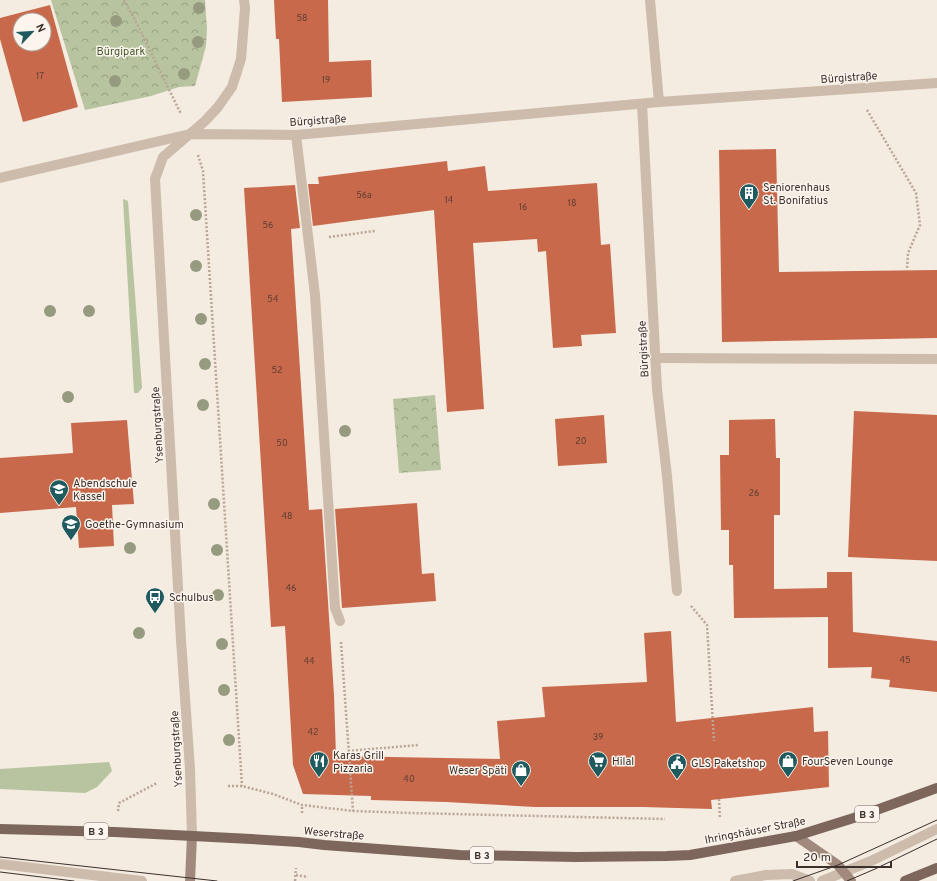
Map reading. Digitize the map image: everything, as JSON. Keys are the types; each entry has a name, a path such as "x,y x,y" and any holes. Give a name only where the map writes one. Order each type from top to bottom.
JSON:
{"main road":[{"name":"Ihringshäuser Straße","path":"667,856 690,855 796,836 860,816 937,788"},
{"name":"Weserstraße","path":"0,829 115,832 299,842 460,855 576,857 667,856"},
{"name":"Ysenburgstraße","path":"190,881 192,836"},
{"path":"796,836 838,865 851,881"},
{"path":"905,881 937,868"}],"street":[{"name":"Ysenburgstraße","path":"192,836 190,769 178,598 155,179 163,157 205,121 218,107 232,87 241,59 245,8 244,0"},
{"path":"650,0 659,102"},
{"name":"Bürgistraße","path":"0,178 190,134 296,135 659,102 937,83"},
{"name":"Bürgistraße","path":"642,104 657,389 667,476 677,591"},
{"path":"296,135 315,295 335,608 340,622"},
{"path":"655,358 937,359"},
{"path":"822,881 937,830"},
{"path":"0,864 142,881"},
{"path":"735,881 766,875 792,874 810,881"}],"path":[{"path":"124,0 190,134 203,170 242,786"},
{"path":"854,89 916,193 920,225 908,253 907,270"},
{"path":"309,240 375,230"},
{"path":"677,591 707,625 714,742"},
{"path":"340,622 353,811"},
{"path":"348,751 419,745"},
{"path":"118,811 119,803 157,783"},
{"path":"228,786 242,786 272,794 302,805 353,811 411,814 665,819"},
{"path":"719,799 720,819"},
{"path":"302,805 302,813"},
{"path":"295,881 296,868"},
{"path":"296,875 308,876"}],"green space":[{"name":"Bürgipark","path":"51,0 205,0 207,28 206,46 195,86 179,87 151,96 85,110"},
{"path":"123,199 128,201 142,388 138,393 134,393"},
{"path":"435,395 441,470 399,473 393,399"},
{"path":"109,762 112,771 97,787 85,793 0,789 0,769"}],"building":[{"path":"274,0 328,0 329,62 371,60 372,97 282,102 279,39 276,39"},
{"path":"50,5 52,12 23,12"},
{"path":"52,12 78,107 23,122 0,39 0,18 12,15 12,52 52,52"},
{"name":"Seniorenhaus St. Bonifatius","path":"776,149 779,272 937,270 937,338 722,342 719,150"},
{"path":"447,161 448,171 485,166 488,191 597,183 601,245 610,244 616,333 581,335 582,346 553,348 546,251 538,252 537,239 473,243 484,409 447,412 434,210 313,226 308,184 319,184 318,177"},
{"path":"295,185 300,228 291,229 309,510 322,509 334,695 336,756 500,759 497,721 545,717 542,687 647,682 644,633 671,631 676,722 813,707 814,732 828,731 829,787 711,800 712,809 643,807 535,807 446,802 371,800 371,796 303,794 293,765 285,626 271,627 244,188"},
{"path":"854,411 937,415 937,561 848,557"},
{"path":"604,415 607,463 558,466 555,419"},
{"path":"775,419 776,458 780,458 780,515 774,515 774,589 827,588 827,572 852,572 853,632 937,641 937,692 889,687 890,680 871,678 872,667 828,668 828,617 734,618 733,565 729,565 729,530 721,530 720,455 729,455 729,420"},
{"path":"127,420 134,504 112,505 114,546 79,548 76,507 0,513 0,458 73,453 71,423"},
{"path":"417,503 422,574 434,573 436,601 342,608 335,509"}],"tram line":[{"path":"793,881 838,865 937,820"},
{"path":"847,881 937,839"},
{"path":"0,857 217,881"},
{"path":"0,872 74,881"}],"place":[{"name":"Seniorenhaus St. Bonifatius","path":"749,210"},
{"name":"Abendschule Kassel","path":"59,506"},
{"name":"Goethe-Gymnasium","path":"71,541"},
{"name":"Schulbus","path":"155,614"},
{"name":"Karas Grill Pizzaria","path":"319,778"},
{"name":"Hilal","path":"598,778"},
{"name":"FourSeven Lounge","path":"788,778"},
{"name":"GLS Paketshop","path":"677,780"},
{"name":"Weser Späti","path":"521,787"}]}
